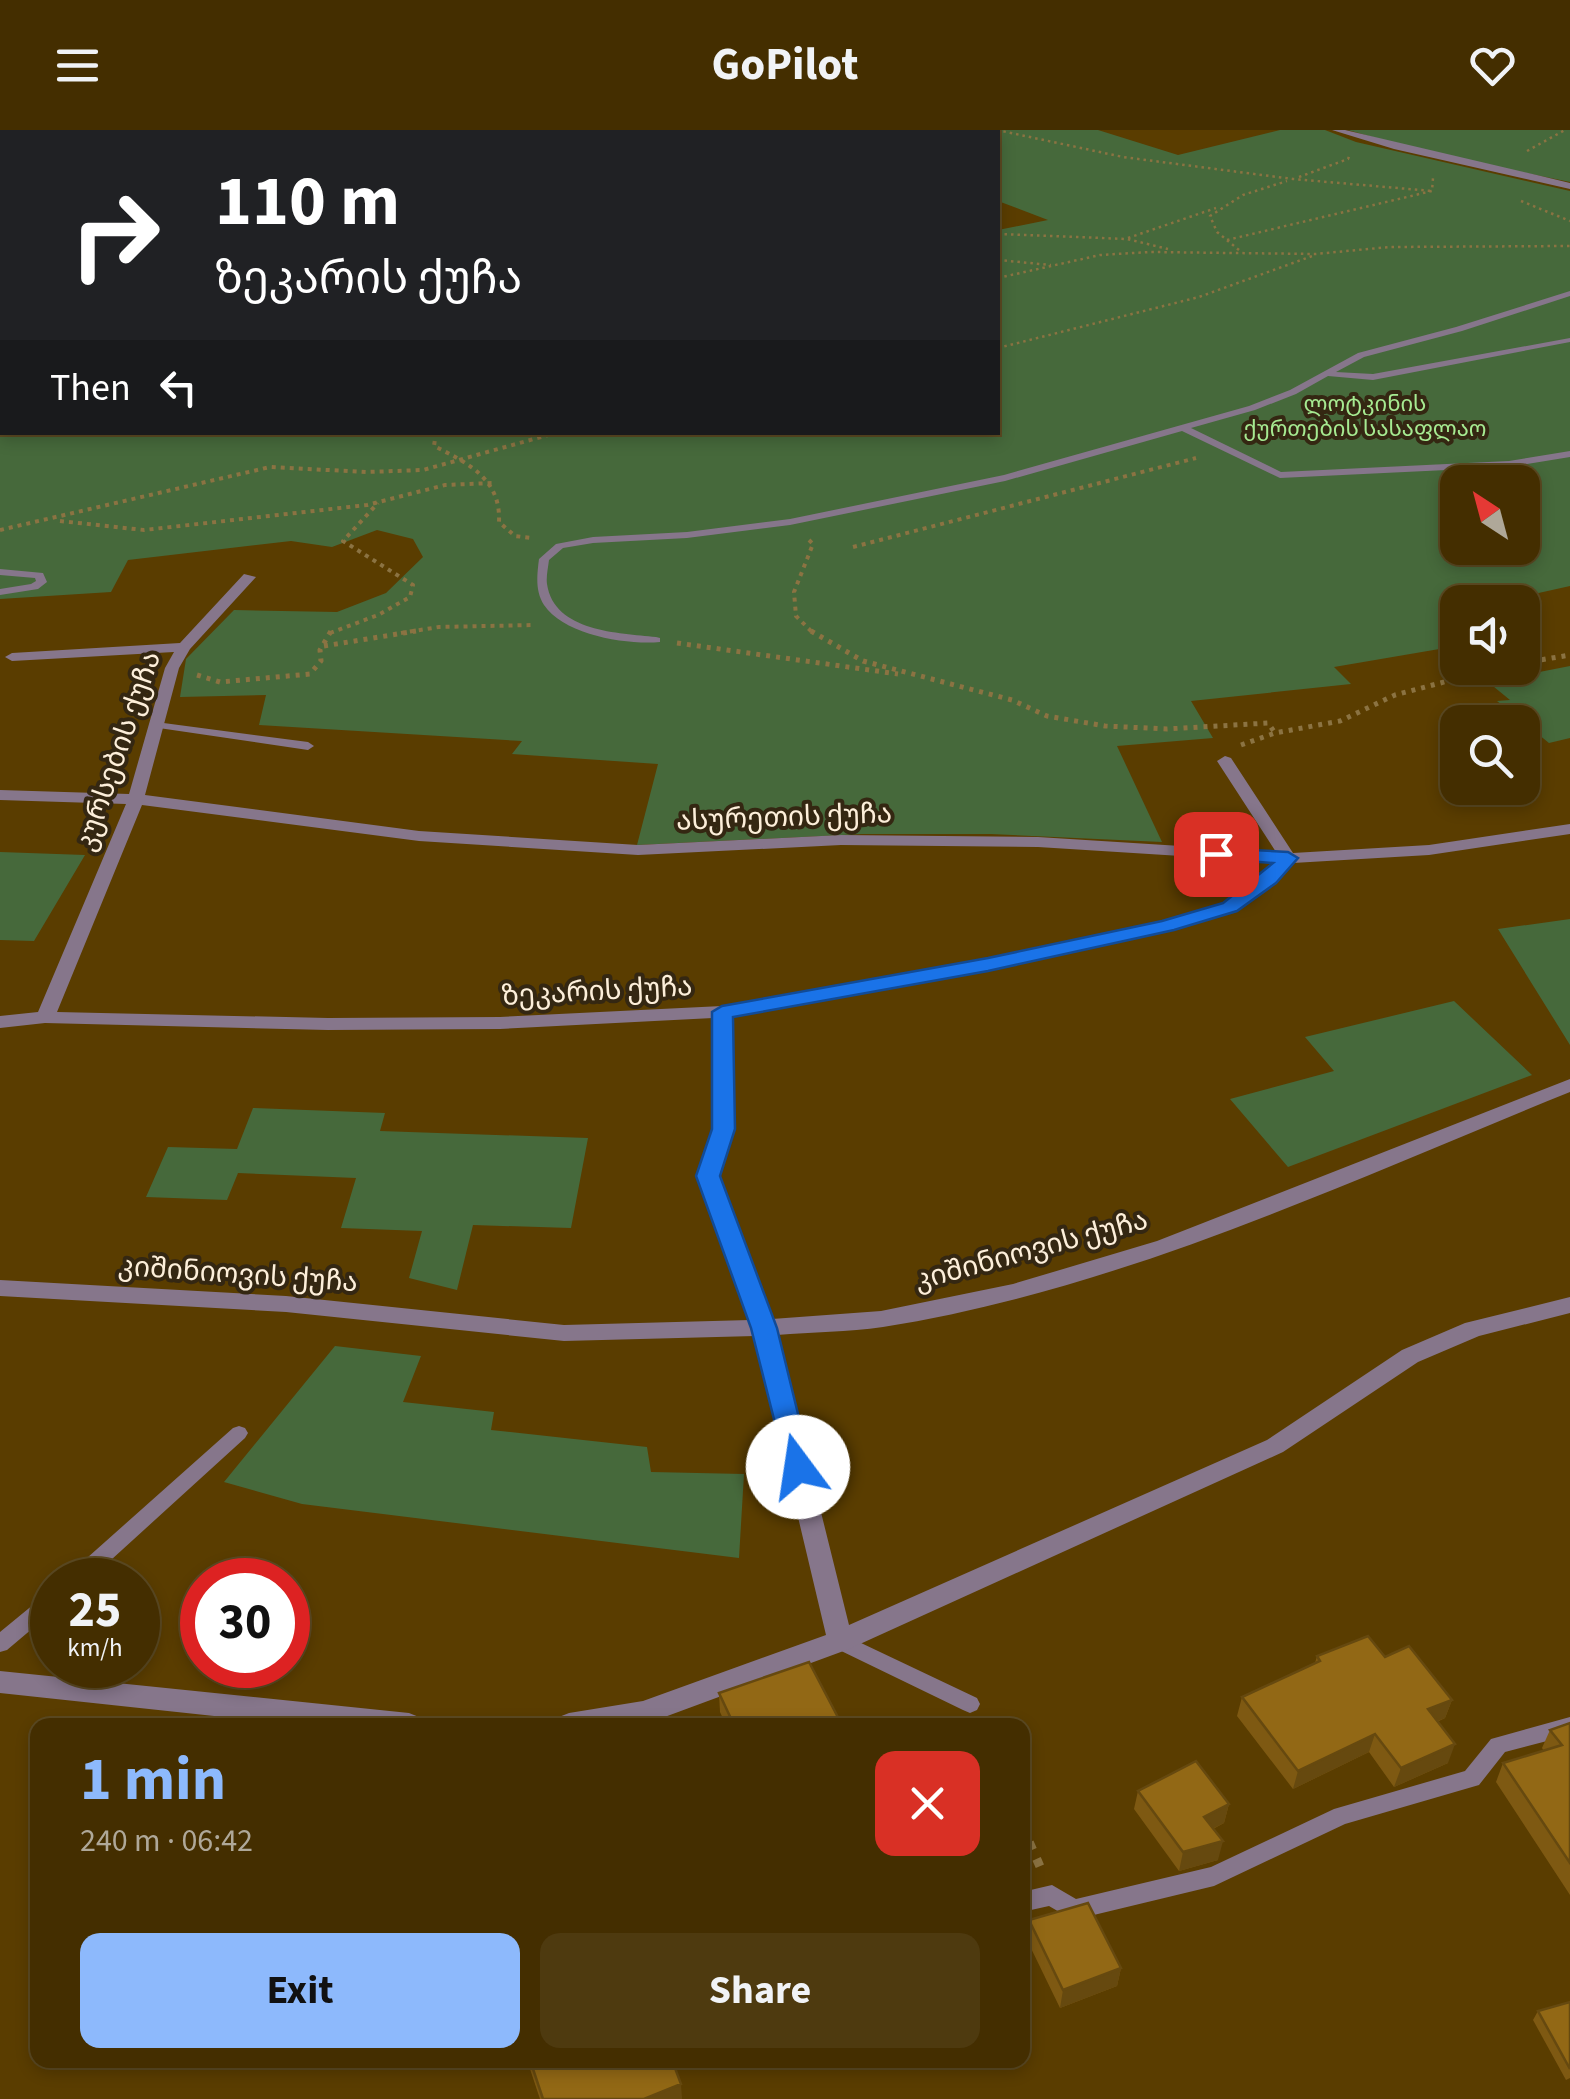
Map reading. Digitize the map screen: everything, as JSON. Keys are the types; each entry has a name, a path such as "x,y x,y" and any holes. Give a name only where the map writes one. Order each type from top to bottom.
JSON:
{"street":[{"path":"1336,130 1413,153 1514,171 1570,186"},
{"name":"კურსების ქუჩა","path":"45,1017 136,799 172,668 184,646 249,577"},
{"path":"12,657 184,646"},
{"path":"1225,761 1288,858"},
{"name":"ასურეთის ქუჩა","path":"0,795 136,799 419,836 638,850 841,840 1018,842 1288,858 1429,850 1570,830"},
{"name":"ზეკარის ქუჩა","path":"0,1022 45,1017 347,1024 500,1023 722,1012 969,968 1167,926 1230,907 1269,879 1288,858"},
{"path":"722,1012 724,1129 708,1176 764,1328 840,1641"},
{"name":"კიშინიოვის ქუჩა","path":"0,1288 286,1304 564,1334 764,1328 881,1319 1014,1292 1166,1246 1570,1085"},
{"path":"612,1718 643,1713 840,1641 1275,1446 1410,1356 1473,1329 1570,1306"},
{"path":"0,1682 342,1718"}],"lane":[{"path":"656,640 597,634 552,611 539,578 544,558 560,546 575,543 688,535 790,522 1005,478 1185,430 1294,392 1360,355 1476,324 1570,293"},
{"path":"1325,374 1373,376 1570,340"},
{"path":"1185,430 1280,475 1491,465 1570,454"},
{"path":"0,572 39,575 42,582 34,588 0,592"},
{"path":"156,725 308,746"},
{"path":"100,1558 239,1432"},
{"path":"0,1644 30,1619"},
{"path":"840,1641 970,1704"},
{"path":"1030,1900 1052,1895 1073,1910 1214,1876 1341,1816 1472,1778 1498,1744 1570,1726"}],"path":[{"path":"1514,171 1517,156 1565,130"},
{"path":"1000,131 1107,155 1293,179 1432,191"},
{"path":"1127,238 1348,160 1351,149"},
{"path":"1432,191 1433,178"},
{"path":"1226,240 1432,191"},
{"path":"1219,207 1210,216 1226,240 1240,250"},
{"path":"1000,234 1127,238 1178,251"},
{"path":"1000,278 1100,255 1240,250 1316,254 1389,246 1570,246"},
{"path":"1000,347 1179,302 1289,268 1316,254"},
{"path":"1000,260 1060,266"},
{"path":"436,435 434,446 464,462 497,488 502,508 499,522 515,536 575,543"},
{"path":"0,530 270,467 366,472 423,470 464,462 506,444 546,435"},
{"path":"853,547 1229,451"},
{"path":"54,520 144,530 380,502 445,485 492,483"},
{"path":"172,668 220,682 281,680 310,674 321,662 323,646 332,630 378,615 410,596 414,585 343,541 380,502"},
{"path":"790,522 814,544 794,592 796,616 819,639 863,661 1012,700 1047,716 1105,726 1167,729 1268,722 1276,733"},
{"path":"323,646 439,627 569,623"},
{"path":"656,640 931,678"},
{"path":"1540,660 1570,655"},
{"path":"1225,761 1244,742 1340,720 1394,695 1440,683"},
{"path":"1030,1844 1052,1895"}],"green space":[{"name":"ლოტკინის ქურთების სასაფლაო","path":"1000,130 1098,130 1178,155 1280,130 1325,130 1356,142 1570,191 1570,586 1540,593 1540,585 1440,585 1440,649 1334,667 1351,684 1191,701 1213,738 1117,746 1162,842 991,834 862,834 637,845 658,764 512,754 522,741 259,725 266,695 180,697 186,659 234,610 337,612 386,593 423,557 413,539 377,530 332,547 291,541 128,560 111,592 0,599 0,435 1000,435 1000,230 1048,220 1000,202"},
{"path":"1348,130 1570,130 1570,182 1429,153"},
{"path":"1570,666 1570,738 1549,743 1540,736 1540,705 1502,705 1497,701 1510,700 1492,685 1540,685 1540,672"},
{"path":"0,852 85,855 34,941 0,940"},
{"path":"1570,919 1570,1045 1498,929"},
{"path":"1454,1001 1532,1075 1288,1167 1230,1099 1334,1071 1305,1037"},
{"path":"253,1108 385,1113 380,1131 588,1138 571,1228 473,1225 457,1290 409,1278 422,1231 341,1228 356,1178 238,1173 227,1200 146,1197 168,1147 237,1149"},
{"path":"335,1346 421,1356 403,1402 494,1412 491,1430 647,1447 651,1472 744,1474 739,1558 302,1504 224,1482"}],"building":[{"path":"1368,1636 1385,1657 1409,1646 1452,1700 1428,1709 1455,1744 1401,1768 1375,1734 1298,1771 1242,1697 1320,1661 1317,1656"},
{"path":"809,1662 838,1718 731,1718 719,1693"},
{"path":"1570,1723 1570,1863 1503,1763 1562,1745 1550,1730"},
{"path":"1196,1761 1229,1804 1204,1817 1223,1841 1183,1852 1138,1791"},
{"path":"1088,1903 1121,1968 1063,1990 1030,1920"},
{"path":"1570,2002 1570,2069 1538,2011"},
{"path":"533,2068 675,2068 681,2084 644,2099 543,2099"}],"route":[{"path":"798,1467 764,1328 708,1176 724,1129 722,1012 988,964 1167,926 1230,907 1269,879 1288,858 1216,854"}]}
